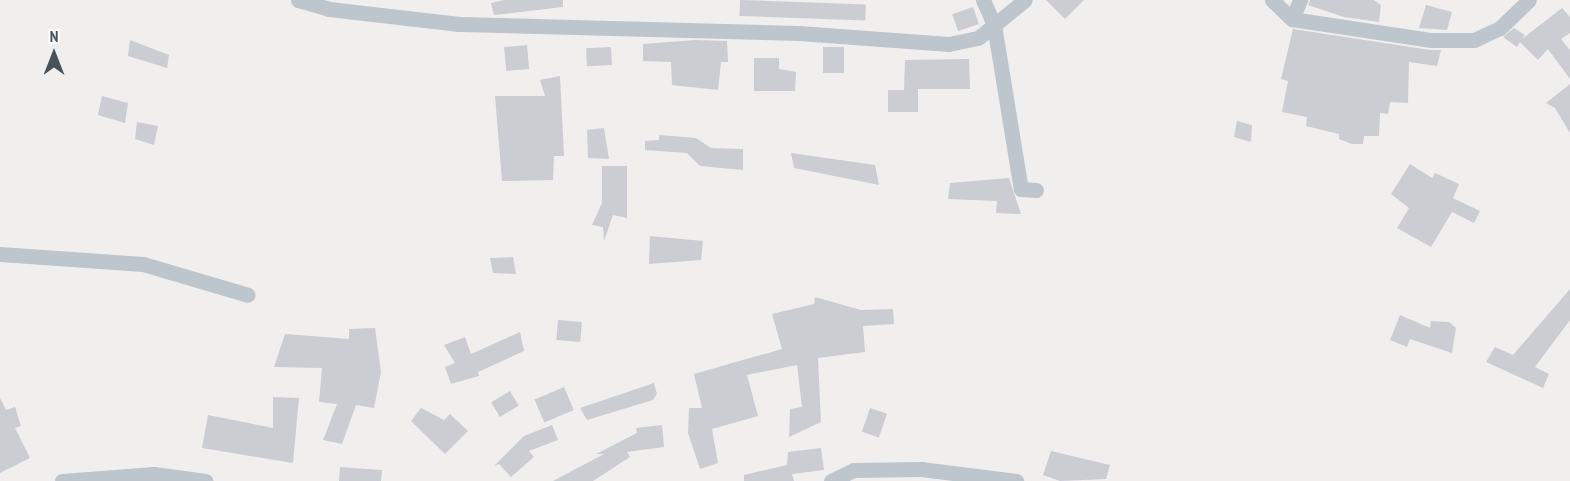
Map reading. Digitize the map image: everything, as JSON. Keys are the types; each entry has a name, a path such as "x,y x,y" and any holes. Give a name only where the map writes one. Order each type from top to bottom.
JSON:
{"street":[{"path":"298,0 330,9 459,24 800,33 949,44 978,38 1025,0"},
{"path":"983,0 994,25 1021,189 1036,190"},
{"path":"1272,0 1292,20 1431,40 1474,40 1500,28 1529,0"},
{"path":"1292,20 1300,0"},
{"path":"0,254 143,264 248,295"},
{"path":"831,481 854,470 921,469 1016,481"},
{"path":"62,481 154,474 206,481"}],"building":[{"path":"504,0 563,0 563,7 494,15 491,3"},
{"path":"740,0 866,4 865,20 739,16"},
{"path":"1046,0 1084,0 1065,19"},
{"path":"1310,0 1374,0 1381,5 1379,22 1344,17 1308,5"},
{"path":"1426,5 1452,12 1447,30 1419,28"},
{"path":"973,7 979,24 958,31 952,14"},
{"path":"1562,8 1570,17 1570,33 1561,39 1570,50 1570,79 1548,49 1538,60 1520,42 1517,47 1503,37 1514,28 1525,35 1522,39"},
{"path":"1293,29 1441,50 1437,66 1409,62 1408,103 1390,102 1388,114 1380,113 1379,136 1364,136 1363,144 1352,144 1339,139 1339,134 1306,126 1307,117 1282,112 1288,81 1281,79"},
{"path":"130,40 169,55 167,68 128,56"},
{"path":"695,40 727,41 728,62 721,62 718,90 672,85 671,62 643,61 643,44"},
{"path":"527,45 529,69 506,71 504,47"},
{"path":"611,47 612,65 587,66 586,48"},
{"path":"823,47 844,47 844,73 823,73"},
{"path":"754,58 779,58 779,69 796,72 795,91 754,91"},
{"path":"969,59 970,89 918,89 918,112 888,112 888,90 904,90 905,60"},
{"path":"560,76 564,156 554,156 553,180 502,181 495,96 545,96 540,80"},
{"path":"1570,84 1570,133 1555,108 1546,103"},
{"path":"102,96 128,103 125,123 98,115"},
{"path":"1237,121 1252,125 1251,142 1234,137"},
{"path":"137,122 158,126 154,145 135,139"},
{"path":"604,128 609,159 588,158 587,130"},
{"path":"659,135 696,138 711,148 743,149 743,170 700,166 687,153 645,150 645,141 659,140"},
{"path":"791,153 875,165 879,185 794,168"},
{"path":"1410,164 1432,178 1435,173 1459,184 1453,198 1480,211 1474,223 1452,212 1431,247 1397,228 1409,208 1391,194"},
{"path":"602,166 627,166 627,218 613,215 604,241 603,227 592,225 602,203"},
{"path":"1009,178 1021,214 996,213 997,201 948,199 950,183"},
{"path":"650,236 703,241 701,260 649,264"},
{"path":"513,257 516,274 493,273 490,258"},
{"path":"1570,289 1570,320 1535,367 1549,374 1543,388 1486,362 1495,347 1513,355"},
{"path":"815,297 861,310 893,309 894,324 863,326 865,352 818,358 821,422 789,437 790,409 802,407 797,365 747,375 758,416 712,429 718,463 700,469 688,433 689,408 702,408 694,374 782,349 772,314 814,304"},
{"path":"1400,315 1430,328 1431,321 1449,322 1456,328 1452,353 1410,339 1407,347 1390,340"},
{"path":"558,320 582,322 580,342 556,340"},
{"path":"375,328 381,372 374,408 356,405 342,444 323,440 337,404 319,402 322,368 274,367 285,334 349,339 349,329"},
{"path":"520,332 524,351 478,372 479,376 451,384 445,367 455,363 444,345 465,337 471,354"},
{"path":"654,383 657,394 653,400 587,420 580,408"},
{"path":"564,387 574,410 544,423 535,400"},
{"path":"510,391 519,406 500,417 491,402"},
{"path":"273,397 299,398 293,463 202,448 208,415 273,428"},
{"path":"0,398 6,410 15,407 21,426 15,428 30,458 0,473"},
{"path":"421,408 444,420 450,414 468,431 445,454 411,421"},
{"path":"870,408 887,414 879,437 862,432"},
{"path":"552,425 558,440 529,451 534,457 511,477 499,464 494,466 524,436"},
{"path":"662,425 664,447 627,452 630,457 593,481 553,481 604,454 596,454 637,433 636,428"},
{"path":"821,448 824,470 792,474 794,481 744,481 744,475 787,465 788,452"},
{"path":"1051,451 1110,465 1106,479 1060,481 1043,475"},
{"path":"340,467 382,470 381,481 339,481"}]}
